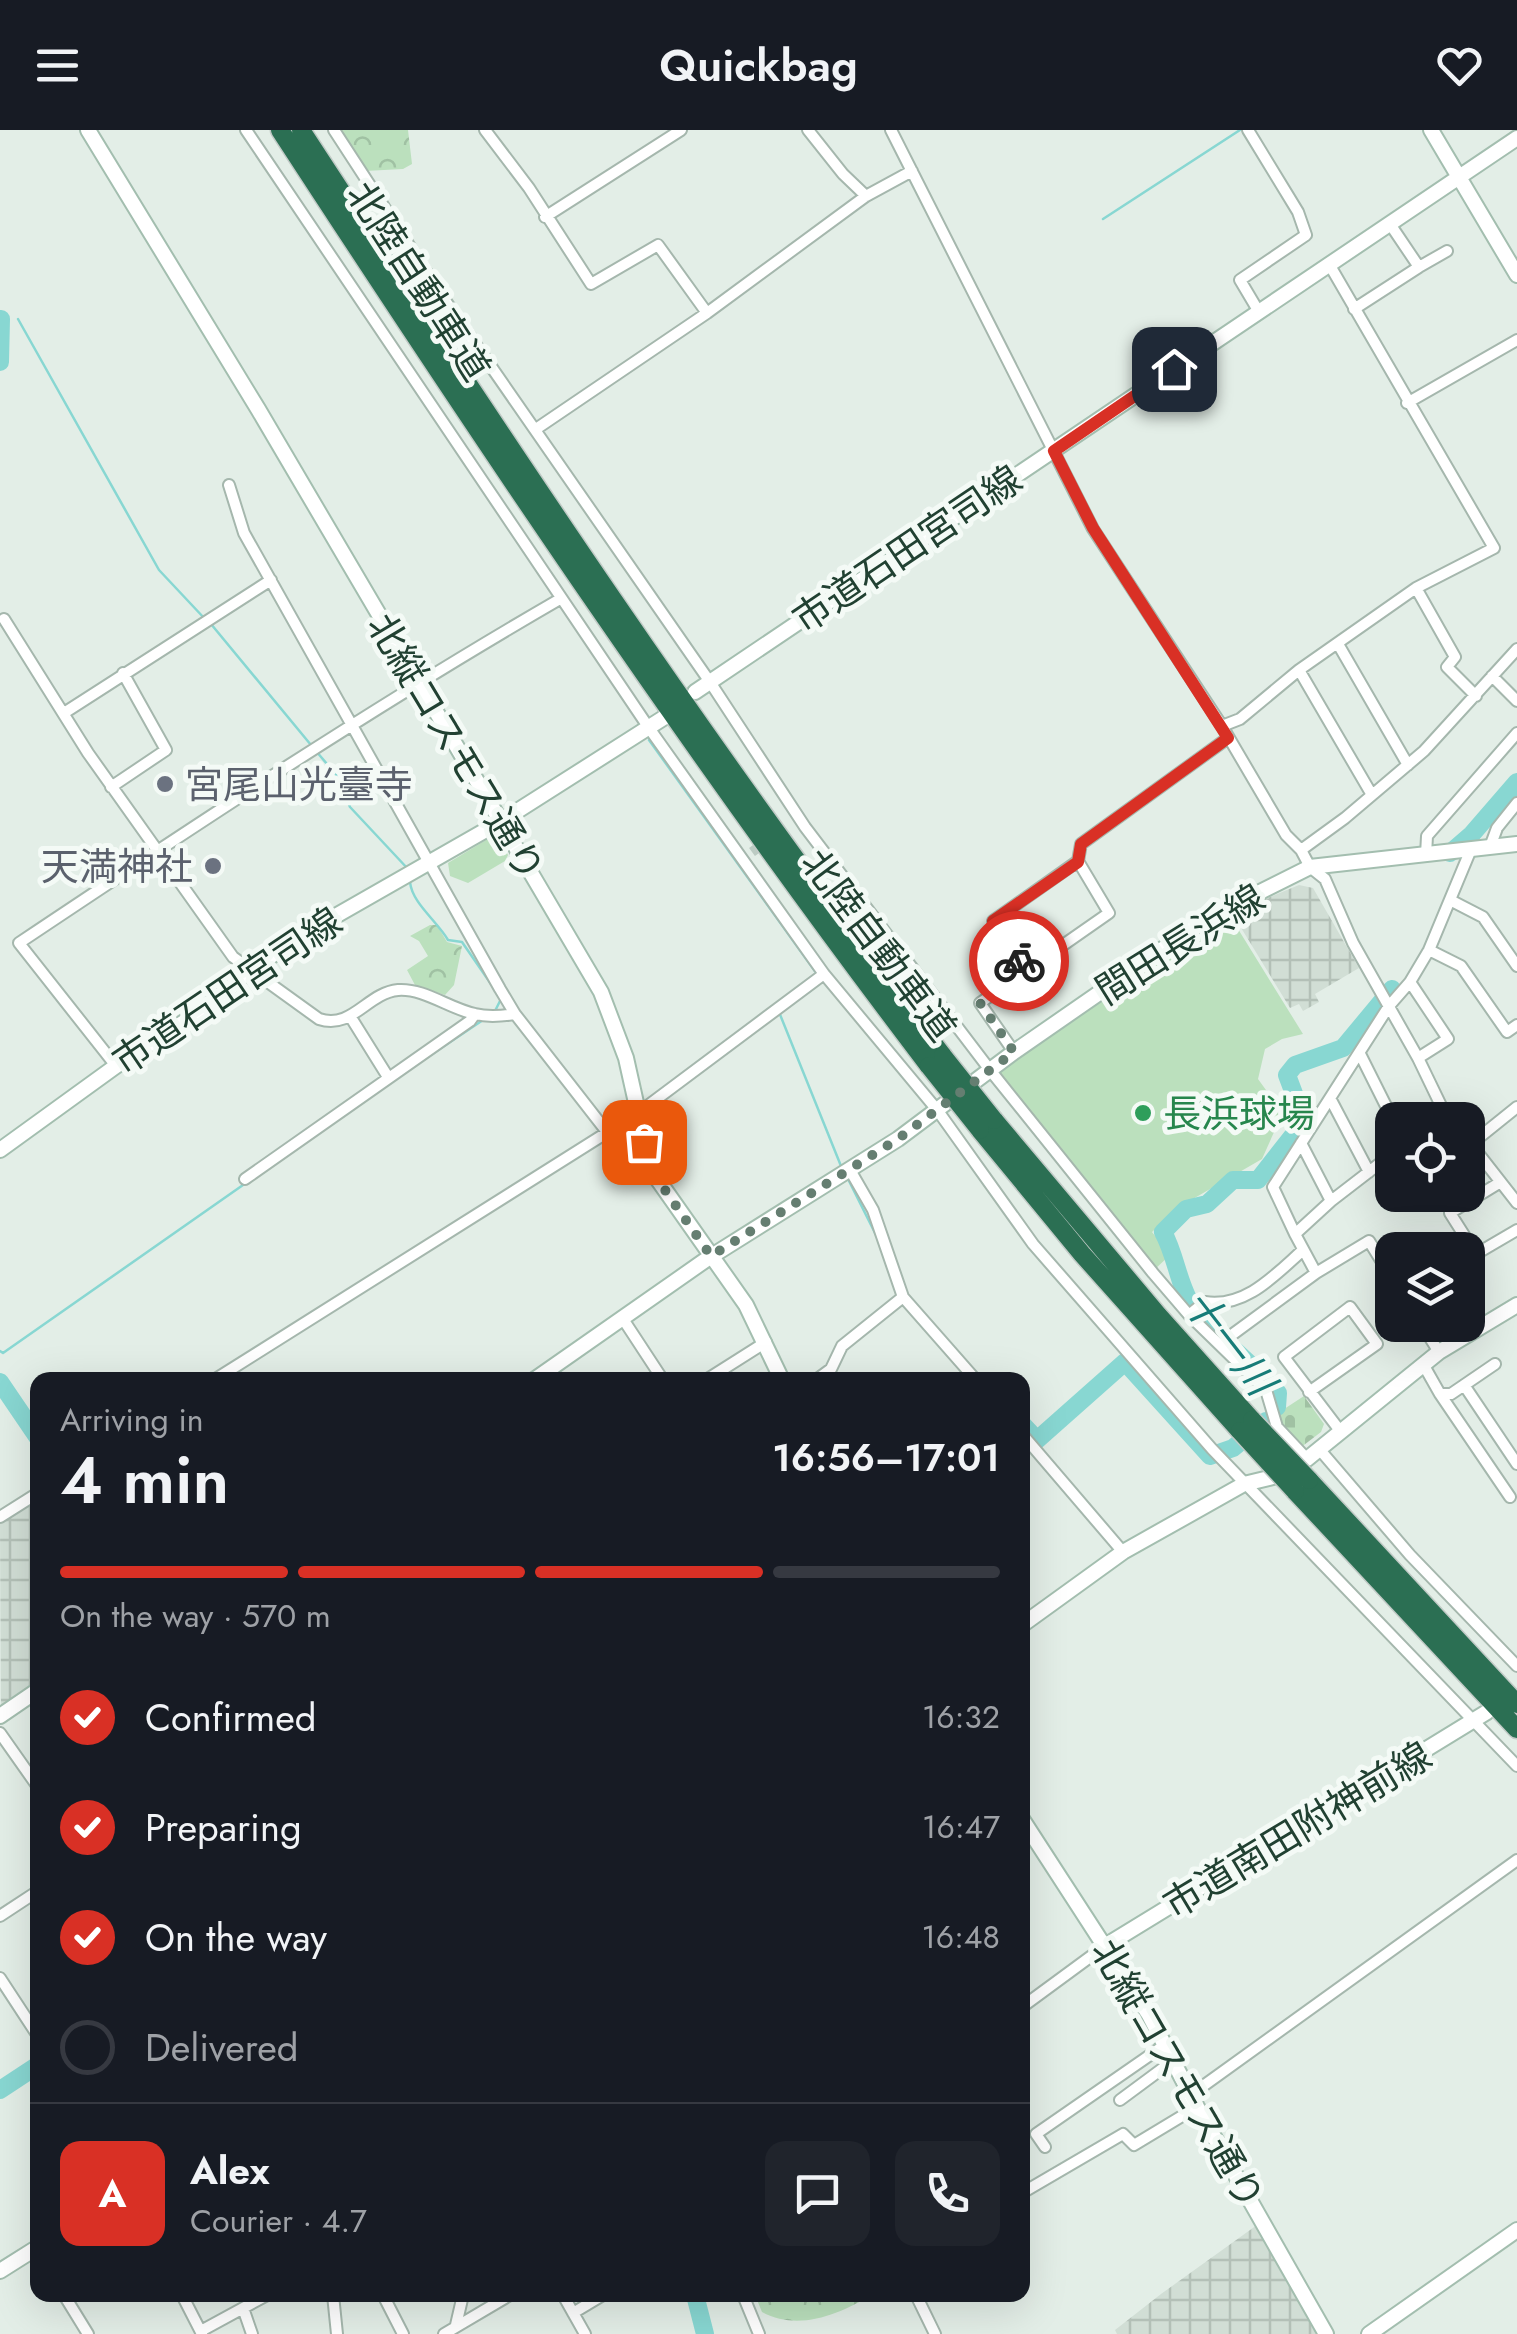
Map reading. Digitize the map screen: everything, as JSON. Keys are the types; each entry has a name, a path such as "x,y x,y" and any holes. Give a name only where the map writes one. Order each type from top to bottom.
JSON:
{"highway":[{"name":"北陸自動車道","path":"280,130 608,622 830,936 987,1125 1158,1315 1246,1425 1517,1729"},
{"name":"北陸自動車道","path":"301,130 623,612 936,1061"},
{"name":"北陸自動車道","path":"1302,1486 1517,1704"}],"street":[{"name":"北縦コスモス通り","path":"88,130 601,992 618,1031 651,1170 746,1305 779,1372"},
{"path":"246,130 649,728 748,856 824,974 938,1111 1032,1244 1244,1484 1482,1717 1517,1766"},
{"path":"334,130 440,293 710,682 799,818 990,1070 1193,1311 1266,1390 1277,1427 1313,1454 1517,1666"},
{"path":"485,130 529,188 590,284 658,244 707,313"},
{"path":"808,130 866,196"},
{"path":"891,130 1093,528 1222,726 1286,836 1301,850 1310,868 1325,879 1353,944 1439,1102"},
{"path":"1248,130 1298,212 1306,235 1240,280 1259,312"},
{"path":"1431,130 1517,275"},
{"path":"545,217 677,131"},
{"name":"市道石田宮司線","path":"696,692 1329,264 1514,146"},
{"path":"536,429 707,313 866,196 912,171"},
{"path":"1390,224 1419,267"},
{"path":"1354,309 1447,251"},
{"path":"1222,726 1240,719 1298,670 1416,588 1494,548 1329,264"},
{"path":"1407,403 1517,340"},
{"path":"229,485 244,533 515,1014 607,1132"},
{"path":"64,713 271,580"},
{"path":"1416,588 1455,657 1447,667 1476,696"},
{"path":"116,1066 19,944 416,682 560,598"},
{"path":"4,619 112,786 233,957 249,971 318,1019 335,1022 400,990 474,1014 515,1014"},
{"path":"1338,644 1408,765"},
{"path":"1301,850 1408,765 1517,649"},
{"path":"1298,670 1372,795"},
{"path":"112,786 166,750 122,673"},
{"path":"1492,676 1517,701"},
{"name":"市道石田宮司線","path":"0,1150 116,1066 212,1004 249,971 304,934 500,822 665,717"},
{"path":"1430,855 1427,836 1517,733"},
{"path":"1014,1052 980,1003 1110,913 1078,862 1081,844 1228,738"},
{"path":"1490,847 1491,838 1517,803"},
{"path":"788,826 799,818"},
{"name":"間田長浜線","path":"546,1372 711,1256 938,1111 1014,1052 1206,920 1310,868 1517,844"},
{"path":"1316,1272 1302,1251 1273,1187 1389,1006 1430,950 1470,852"},
{"path":"1025,970 993,921 1078,862"},
{"path":"1450,900 1482,917 1517,966"},
{"path":"1430,950 1460,966 1507,1032 1517,1025"},
{"path":"227,1372 638,1113 824,974"},
{"path":"1410,982 1448,1039 1418,1058"},
{"path":"245,1178 470,1021 474,1014"},
{"path":"350,1016 388,1078"},
{"path":"1360,1054 1384,1102"},
{"path":"1330,1098 1368,1172"},
{"path":"1517,1107 1471,1142 1517,1203"},
{"path":"1301,1143 1331,1200"},
{"path":"1296,1234 1331,1200 1375,1167"},
{"path":"850,1170 873,1210 903,1297 969,1372"},
{"path":"1500,1183 1450,1213 1476,1254 1517,1230"},
{"path":"1233,1334 1316,1272 1370,1241 1375,1249"},
{"path":"1193,1311 1205,1302 1223,1305 1260,1288 1302,1251"},
{"path":"826,1372 842,1346 903,1297"},
{"path":"1030,1620 1124,1552 1244,1484 1273,1477 1313,1454 1439,1352 1517,1305"},
{"path":"1309,1392 1378,1344 1350,1307 1284,1357 1309,1392 1341,1432"},
{"path":"622,1319 658,1372"},
{"path":"719,1372 766,1342"},
{"path":"1433,1342 1439,1352"},
{"path":"1424,1364 1510,1498"},
{"path":"1440,1394 1451,1394 1495,1364"},
{"path":"1464,1385 1517,1464"},
{"path":"1030,1442 1124,1552"},
{"path":"0,1518 30,1498"},
{"path":"0,1716 30,1695"},
{"name":"市道南田附神前線","path":"1105,1946 1482,1717"},
{"path":"0,1733 30,1776"},
{"name":"北縦コスモス通り","path":"1030,1830 1166,2044 1326,2334"},
{"path":"1030,2188 1123,2134 1134,2145 1517,1860"},
{"path":"0,1916 30,1895"},
{"path":"1030,2001 1105,1946"},
{"path":"0,1978 30,2024"},
{"path":"1044,2147 1036,2134 1166,2044"},
{"path":"1120,2100 1174,2060"},
{"path":"1369,2334 1517,2230"},
{"path":"0,2271 30,2253"},
{"path":"68,2302 88,2334"},
{"path":"186,2302 202,2333 254,2302"},
{"path":"334,2302 337,2334"},
{"path":"387,2302 403,2334"},
{"path":"456,2324 462,2302"},
{"path":"444,2334 497,2302"},
{"path":"568,2302 585,2334"},
{"path":"573,2312 591,2302"},
{"path":"746,2302 760,2334"},
{"path":"920,2302 936,2334"},
{"path":"243,2308 252,2334"}],"shaded area":[{"path":"1299,885 1313,888 1359,968 1315,994 1319,1002 1303,1011 1299,1004 1290,1008 1232,913"},
{"path":"30,1503 30,1688 1,1709 0,1522"},
{"path":"1257,2225 1316,2334 1117,2334 1115,2330 1161,2294"}],"green space":[{"path":"338,130 408,130 412,164 403,169 365,171"},
{"path":"491,837 500,841 508,855 505,861 468,883 450,876 448,863"},
{"path":"1230,916 1303,1034 1282,1039 1265,1049 1258,1079 1277,1105 1279,1121 1262,1159 1179,1207 1152,1232 1170,1255 1153,1271 990,1076"},
{"path":"437,925 447,942 462,946 454,985 445,995 415,985 407,970 428,956 419,941 410,936"},
{"path":"1304,1396 1324,1424 1321,1432 1300,1448 1275,1415"},
{"path":"758,2302 858,2302 832,2314 804,2320 776,2318 762,2312"}],"waterway":[{"path":"1103,219 1240,130"},
{"path":"1,318 6,318"},
{"path":"0,362 1,319"},
{"path":"18,319 159,570 205,619"},
{"path":"211,624 311,745"},
{"path":"649,740 817,974"},
{"path":"316,751 338,777 350,807 408,869"},
{"name":"十一川","path":"1450,853 1517,782"},
{"path":"410,882 420,905 448,940 462,942 491,984"},
{"path":"810,991 822,981"},
{"name":"十一川","path":"1277,1407 1278,1393 1193,1307 1163,1232 1186,1209 1207,1204 1233,1180 1258,1180 1298,1129 1296,1099 1287,1075 1295,1065 1343,1048 1392,989"},
{"path":"494,1013 501,999"},
{"path":"779,1012 841,1166"},
{"path":"407,1071 483,1020"},
{"path":"848,1179 880,1243"},
{"path":"0,1351 3,1353 243,1185"},
{"name":"十一川","path":"1030,1433 1037,1440 1125,1362 1210,1456 1233,1448 1266,1421"},
{"path":"0,1382 30,1426"},
{"path":"0,2090 30,2070"},
{"name":"十一川","path":"697,2302 705,2334"}],"tunnel":[{"path":"752,852 788,826"}],"way so far":[{"path":"644,1142 651,1170 711,1256 898,1139 1014,1052 980,1003 1025,970 1019,961"}],"place":[{"name":"宮尾山光臺寺","path":"165,784"},
{"name":"天満神社","path":"213,866"},
{"name":"長浜球場","path":"1143,1113"}],"route":[{"path":"1019,961 993,921 1078,862 1081,844 1228,738 1093,528 1054,451 1174,369"}]}
